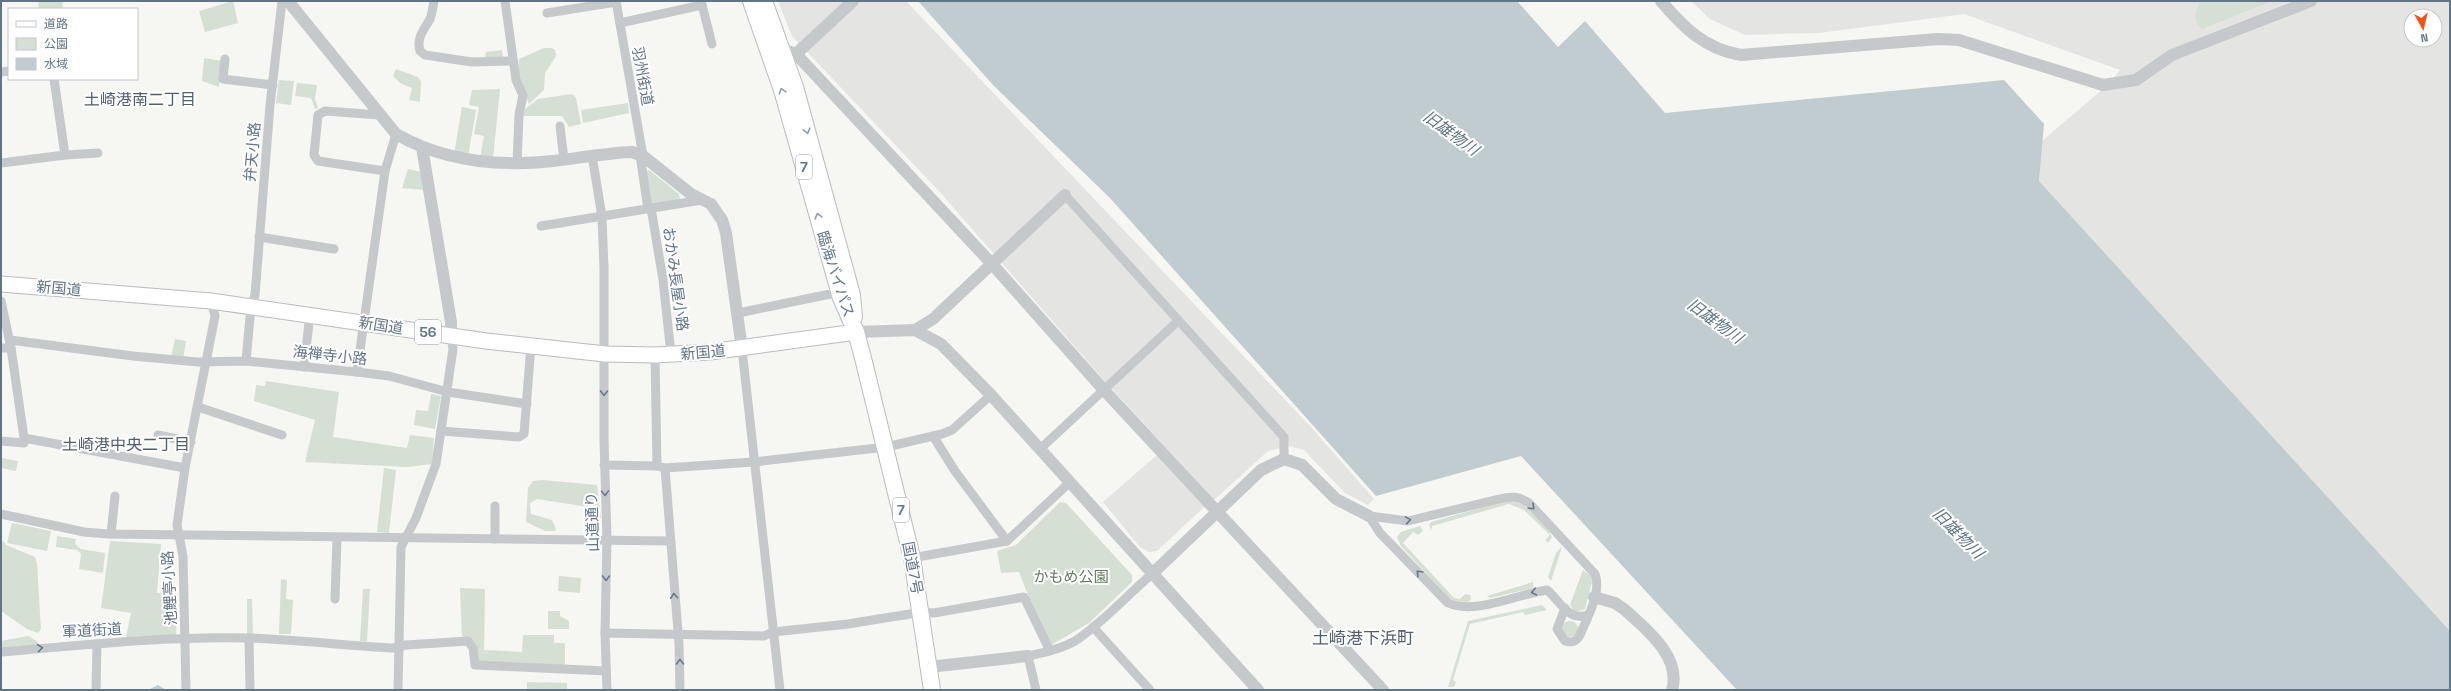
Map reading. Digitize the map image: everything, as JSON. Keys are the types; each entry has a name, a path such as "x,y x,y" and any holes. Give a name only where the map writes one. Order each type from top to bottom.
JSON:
{"highway":[{"name":"臨海バイパス","path":"751,1 795,87 852,295 856,332"},
{"name":"臨海バイパス","path":"764,1 774,47 840,292 856,332"},
{"name":"国道7号","path":"856,332 886,446 912,558 922,612 932,690"}],"main road":[{"name":"新国道","path":"1,284 211,301 310,314 451,336 605,354 655,355 742,349 856,332"}],"street":[{"name":"弁天小路","path":"246,361 252,306 255,295 259,237 282,1"},
{"path":"288,1 396,134 422,147 451,158 483,164 517,164 632,152 642,156 680,186 711,204 722,220 738,313 780,690"},
{"path":"434,1 430,19 422,31 418,45 420,51 425,55 472,62 513,61"},
{"path":"505,1 516,80 523,95 519,115 517,164"},
{"path":"547,13 616,1"},
{"name":"羽州街道","path":"616,1 650,208"},
{"path":"796,54 853,1"},
{"path":"1661,1 1679,21 1706,44 1726,52 1741,55 1938,39 1959,40 2103,85 2136,80 2172,55 2311,1"},
{"path":"620,23 702,3 712,44"},
{"path":"774,47 796,54 992,264 1103,389 1383,690"},
{"path":"225,59 223,79 273,85"},
{"path":"54,80 65,155"},
{"path":"380,115 325,111 318,115 314,155 318,161 385,171"},
{"path":"560,126 564,160"},
{"path":"357,372 385,171 396,134"},
{"path":"398,690 402,547 435,469 448,392 453,349 451,322 422,147"},
{"path":"1,163 65,155 98,153"},
{"name":"山道通り","path":"592,156 602,217 605,354 604,466 607,539 605,633 607,690"},
{"path":"856,332 915,330 933,319 1065,195 1178,322 1284,437 1284,459"},
{"path":"541,226 702,200"},
{"name":"おかみ長屋小路","path":"650,208 663,280 671,354"},
{"path":"259,237 334,249"},
{"path":"738,313 840,292"},
{"path":"1,301 10,344 24,443 1,440"},
{"name":"池鯉亭小路","path":"186,690 183,556 177,525 185,468 215,316 211,301"},
{"path":"304,367 310,314"},
{"path":"1040,450 1103,389 1178,322"},
{"path":"915,330 941,344 991,396 1152,574 1251,688"},
{"name":"海禅寺小路","path":"1,348 10,344 206,362 246,361 357,372 389,376 448,392 527,404"},
{"path":"441,431 519,437 524,434 531,345"},
{"path":"655,355 661,467 670,541 677,635 679,644 680,690"},
{"path":"604,466 661,467 754,462 886,446 933,436 952,430 991,396"},
{"path":"198,407 282,435"},
{"path":"158,435 190,442"},
{"path":"933,436 955,471 1007,541"},
{"path":"24,438 185,468"},
{"path":"929,667 1028,656 1050,651 1073,642 1093,627 1152,574 1216,511 1261,470 1284,459 1302,465 1336,499 1369,516 1408,521 1512,496 1521,498 1529,503 1595,574 1597,588 1588,615 1577,641 1572,643 1565,641 1557,629 1565,608"},
{"path":"912,558 1007,541 1069,483"},
{"path":"111,534 115,496"},
{"path":"495,506 495,539"},
{"path":"1,514 84,532 111,534 337,538 607,539 670,541"},
{"path":"1369,516 1380,533 1448,603 1455,606 1470,607 1547,590 1576,618 1588,615"},
{"path":"335,599 337,538"},
{"path":"605,633 764,636 773,632 848,624 922,612 934,614 1024,597 1050,651"},
{"path":"1594,597 1615,603 1624,609 1670,657 1674,678 1672,690"},
{"path":"1093,627 1150,690"},
{"path":"249,638 250,690"},
{"name":"軍道街道","path":"1,652 47,646 185,639 249,638 385,648 468,641 473,648 475,665 606,671"},
{"path":"96,690 97,644"},
{"path":"1028,656 1036,690"}],"shaded area":[{"path":"778,1 906,1 1311,427 1374,499 1368,505 1345,493 1304,450 1289,446 1268,451 1214,500 1103,379 938,190 792,36"},
{"path":"1691,1 2450,1 2450,631 2039,181 2042,141 2104,88 2120,70 1964,14 1819,33 1745,35 1710,19"},
{"path":"1157,455 1205,506 1157,551 1149,552 1140,547 1103,502"}],"green space":[{"path":"38,1 62,1 63,8 39,8"},
{"path":"233,1 238,23 205,32 199,11"},
{"path":"2200,1 2272,1 2202,29 2197,23 2195,16"},
{"path":"544,48 552,48 555,50 556,56 545,73 544,90 529,104 518,77 519,59"},
{"path":"502,50 503,58 485,58 486,52"},
{"path":"204,58 222,61 219,87 202,81"},
{"path":"396,69 418,77 421,82 420,102 409,100 412,88 400,83 393,76"},
{"path":"279,80 294,81 291,105 276,103"},
{"path":"297,83 317,85 315,99 318,108 315,109 311,98 295,96"},
{"path":"500,89 493,159 480,158 484,136 474,134 479,107 469,105 472,90"},
{"path":"572,94 576,98 581,124 569,127 562,116 523,116 525,109 538,99"},
{"path":"628,103 629,113 583,123 581,110"},
{"path":"462,107 476,110 468,157 454,154"},
{"path":"408,169 421,172 423,190 402,188"},
{"path":"649,170 679,194 680,198 676,202 651,206 645,172"},
{"path":"175,339 186,341 183,359 171,357"},
{"path":"266,381 339,392 333,437 407,448 410,435 434,438 432,464 407,467 305,462 315,420 254,401 256,385 265,386"},
{"path":"431,394 441,396 435,429 414,425 416,410 428,411"},
{"path":"1,458 18,461 16,471 1,468"},
{"path":"384,468 396,470 389,533 377,532"},
{"path":"542,480 597,485 601,518 595,518 591,508 588,507 537,499 530,503 531,514 552,520 556,529 555,531 545,531 526,522 528,488 533,481"},
{"path":"1509,500 1524,505 1548,529 1552,537 1548,543 1545,540 1550,535 1524,510 1509,504 1432,526 1431,531 1429,525 1431,522"},
{"name":"かもめ公園","path":"1060,502 1066,503 1132,575 1132,582 1089,623 1051,645 1035,613 1019,572 1001,573 997,551 1016,545"},
{"path":"12,523 51,531 47,551 7,543"},
{"path":"1420,526 1423,531 1418,535 1413,532 1403,543 1454,598 1460,599 1465,594 1470,595 1471,599 1468,602 1455,601 1449,598 1401,546 1397,537 1401,532"},
{"path":"57,536 76,539 75,544 81,549 105,553 103,573 79,569 81,554 77,550 56,547"},
{"path":"1,539 6,545 35,557 37,564 41,629 38,633 27,629 1,611"},
{"path":"110,541 161,544 157,593 178,594 176,635 126,637 131,613 101,608"},
{"path":"1562,546 1551,581 1548,577 1556,553"},
{"path":"1583,570 1591,576 1592,582 1585,609 1575,612 1570,605"},
{"path":"559,576 581,578 580,593 558,591"},
{"path":"281,579 287,580 286,599 293,600 291,634 279,634"},
{"path":"1533,582 1533,588 1490,598 1487,596"},
{"path":"460,588 485,589 484,650 522,652 523,635 554,635 554,643 565,643 565,664 563,667 478,661 469,639 462,636"},
{"path":"363,589 370,589 367,641 360,641"},
{"path":"247,599 252,599 253,635 247,635"},
{"path":"1542,605 1547,610 1525,615 1523,612 1470,624 1453,680 1456,682 1454,687 1448,687 1468,621"},
{"path":"548,611 560,611 560,616 569,621 569,629 548,629"},
{"path":"1570,621 1576,623 1578,629 1576,635 1570,637 1564,635 1562,629 1564,623"},
{"path":"28,636 38,642 38,644 1,650 1,641"},
{"path":"527,682 567,683 567,690 527,690"}],"water":[{"name":"旧雄物川","path":"918,1 1517,1 1558,47 1585,21 1665,113 2004,80 2044,124 2039,181 2450,631 2450,690 1737,690 1521,456 1376,496 1110,198 993,85"},
{"path":"158,685 166,690 148,690"}],"district":[{"name":"土崎港南二丁目","path":"140,99"},
{"name":"土崎港中央二丁目","path":"126,444"},
{"name":"土崎港下浜町","path":"1363,638"}]}
